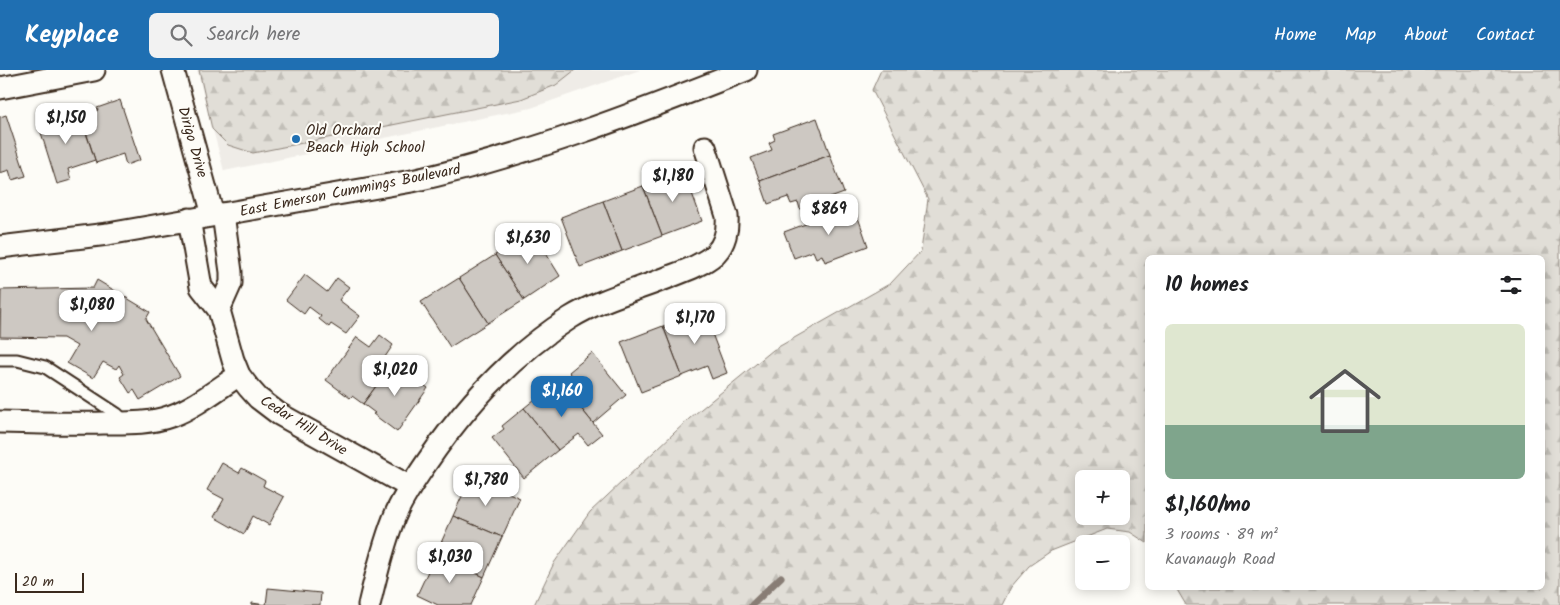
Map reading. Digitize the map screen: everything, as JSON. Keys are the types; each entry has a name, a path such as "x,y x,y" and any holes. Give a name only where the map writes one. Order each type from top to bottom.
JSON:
{"street":[{"path":"0,88 94,70"},
{"name":"Dirigo Drive","path":"173,70 218,214"},
{"name":"East Emerson Cummings Boulevard","path":"0,247 108,234 412,181 461,170 555,141 746,70"},
{"path":"369,605 376,572 386,541 395,517 410,487 464,412 513,362 570,318 596,304 688,270 716,253 726,236 727,216 705,148"},
{"path":"218,214 231,272 231,283 219,310"},
{"name":"Cedar Hill Drive","path":"189,219 201,287 219,310 239,375 258,398 279,414 410,487"},
{"path":"0,422 79,424 157,420 173,416 189,408 239,375"}],"lane":[{"path":"0,360 17,360 45,367 117,414 127,423"}],"shaded area":[{"name":"Old Orchard Beach High School","path":"197,70 640,70 531,108 224,171"}],"green space":[{"name":"Old Orchard Beach High School","path":"199,70 575,70 556,85 521,99 253,153 228,145 212,129"},
{"path":"881,70 1560,70 1560,605 1186,605 1177,590 1545,590 1545,255 1145,255 1145,542 1130,532 1107,529 1092,535 1075,535 1075,542 1051,551 1029,566 1011,587 1002,605 534,605 554,563 590,512 690,418 773,350 891,283 921,251 928,199 872,90"}],"building":[{"path":"120,100 140,160 126,165 123,154 96,163 81,116"},
{"path":"79,112 95,160 68,169 71,180 57,184 38,123"},
{"path":"6,115 26,176 12,180 9,170 0,173 0,117"},
{"path":"817,118 830,155 760,181 751,158 772,150 769,143 775,140 773,134"},
{"path":"830,155 844,193 800,209 798,202 791,204 788,197 768,204 760,181"},
{"path":"684,171 702,221 662,236 643,186"},
{"path":"643,186 662,236 622,251 603,201"},
{"path":"603,201 622,251 580,267 561,217"},
{"path":"854,206 868,246 825,262 822,255 816,258 813,251 794,258 784,232"},
{"path":"532,231 560,276 524,300 495,255"},
{"path":"495,255 524,300 488,323 459,278"},
{"path":"305,275 327,292 337,278 349,287 339,300 360,316 346,334 331,324 329,327 319,319 321,316 309,307 304,314 286,300"},
{"path":"459,278 488,323 450,347 421,302"},
{"path":"97,280 150,312 146,319 180,376 140,400 134,390 130,393 120,377 124,374 119,365 116,369 103,362 93,378 67,363 77,346 63,338 0,337 1,290 93,288"},
{"path":"703,310 727,373 712,379 707,366 682,376 663,326"},
{"path":"663,326 682,376 641,392 621,342"},
{"path":"380,335 393,345 385,357 393,363 363,404 352,396 350,398 326,380 357,337 371,347"},
{"path":"592,353 626,395 593,423 561,384 572,375 569,372"},
{"path":"393,363 428,388 397,432 363,404"},
{"path":"561,384 602,434 588,445 579,434 558,450 524,408 545,391 548,395"},
{"path":"524,408 558,450 524,478 492,438 504,429 502,426"},
{"path":"222,463 239,473 242,468 265,481 263,486 284,497 269,525 253,516 244,534 214,517 224,499 207,490"},
{"path":"471,476 520,498 502,537 453,516"},
{"path":"453,516 502,537 484,577 436,554"},
{"path":"436,554 484,577 471,605 438,605 417,595"},
{"path":"268,588 321,593 320,605 266,605"}],"waterway":[{"path":"752,605 781,577"}],"place":[{"name":"Old Orchard Beach High School","path":"296,139"}]}
